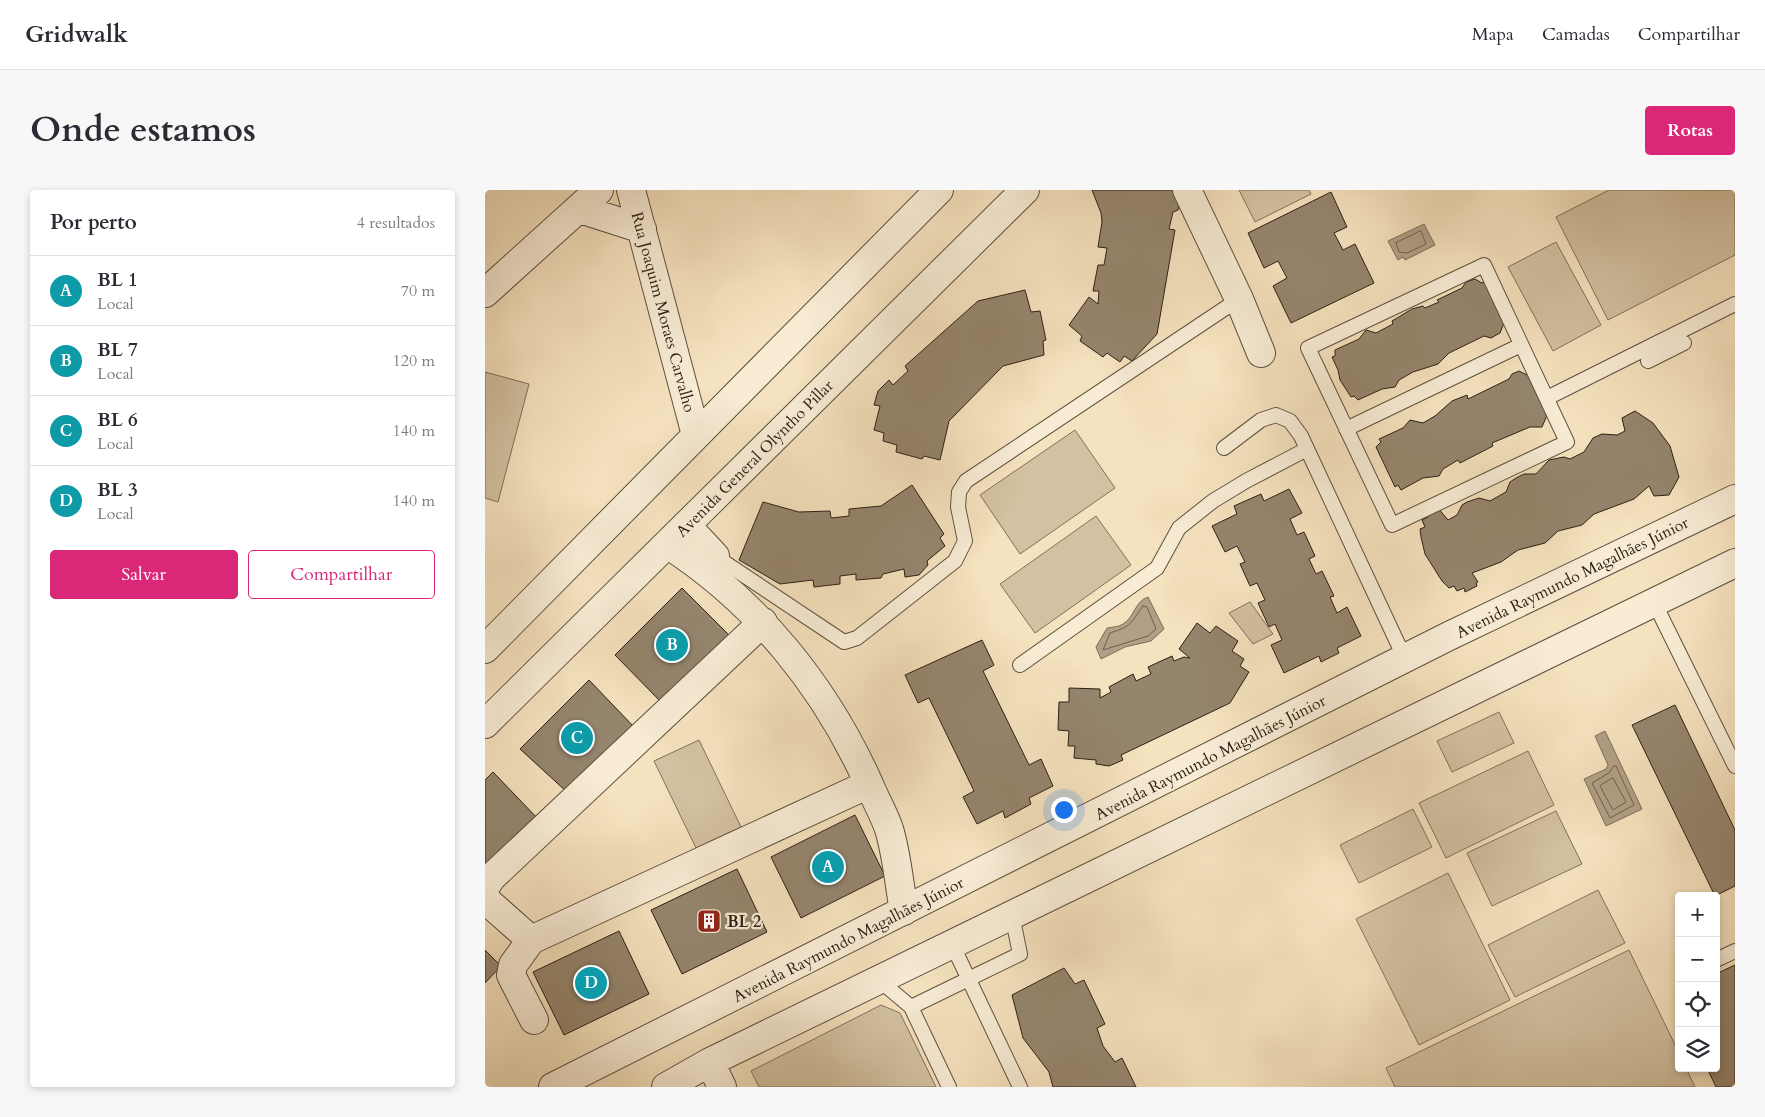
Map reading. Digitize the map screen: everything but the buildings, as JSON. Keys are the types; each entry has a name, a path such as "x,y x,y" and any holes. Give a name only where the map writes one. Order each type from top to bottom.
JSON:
{"street":[{"path":"485,294 599,190"},
{"name":"Rua Joaquim Moraes Carvalho","path":"631,190 696,435"},
{"path":"485,649 939,190"},
{"path":"1187,190 1239,299 1261,353"},
{"name":"Avenida General Olyntho Pillar","path":"485,724 1022,191"},
{"path":"580,209 642,229"},
{"name":"Avenida Raymundo Magalhães Júnior","path":"553,1087 1405,659 1445,627 1735,499"},
{"path":"686,525 715,556"},
{"path":"667,544 703,567 763,622 830,708 855,753 889,829 905,911"},
{"path":"666,1087 710,1062 1735,563"},
{"path":"485,887 492,877 763,622"},
{"path":"534,1020 511,975 513,965 531,940 869,784"},
{"path":"485,895 487,901 531,940"},
{"path":"710,1062 722,1087"}],"lane":[{"path":"1484,265 1521,345 1567,442 1392,525 1308,348 1484,265"},
{"path":"715,556 844,642 857,638 955,562 962,552 965,541 958,507 959,492 966,481 1239,299"},
{"path":"1547,398 1735,304"},
{"path":"1648,361 1684,343"},
{"path":"1346,429 1521,345"},
{"path":"1224,448 1261,420 1276,415 1290,421 1307,449 1405,659"},
{"path":"1020,665 1157,568 1179,528 1213,501 1245,481 1307,449"},
{"path":"1654,602 1735,766"},
{"path":"911,1007 970,980 1020,954 1012,915"},
{"path":"952,944 1021,1087"},
{"path":"1720,958 1735,951"},
{"path":"879,980 911,1007 949,1087"}],"shaded area":[{"path":"1239,190 1309,190 1311,194 1255,222"},
{"path":"1609,190 1735,190 1735,255 1608,320 1556,217"},
{"path":"1556,242 1601,325 1553,351 1508,267"},
{"path":"485,372 529,384 498,502 485,498"},
{"path":"1075,430 1115,488 1020,554 980,495"},
{"path":"1096,516 1131,565 1035,633 1000,584"},
{"path":"1250,602 1273,634 1253,644 1229,613"},
{"path":"1499,712 1514,743 1452,772 1437,741"},
{"path":"699,740 741,827 696,848 654,761"},
{"path":"1528,751 1554,805 1446,858 1419,803"},
{"path":"1413,809 1432,847 1359,883 1340,845"},
{"path":"1556,811 1582,864 1492,906 1467,853"},
{"path":"1448,873 1510,1000 1419,1045 1356,919"},
{"path":"1598,890 1625,943 1515,997 1488,945"},
{"path":"1629,950 1675,1045 1675,1072 1688,1072 1695,1087 1395,1087 1386,1068"},
{"path":"881,1005 900,1013 936,1087 759,1087 751,1071"}],"water":[{"path":"1424,224 1435,245 1405,260 1403,257 1398,260 1388,241"},
{"path":"1148,597 1164,629 1151,641 1125,647 1101,659 1096,647 1107,628 1120,626 1127,621 1140,602"},
{"path":"1605,731 1642,809 1606,826 1584,779 1606,769 1608,765 1595,736"}],"place":[{"name":"BL 7","path":"672,645"},
{"name":"BL 6","path":"577,738"},
{"name":"BL 1","path":"828,867"},
{"name":"BL 2","path":"709,921"},
{"name":"BL 3","path":"591,983"}]}
